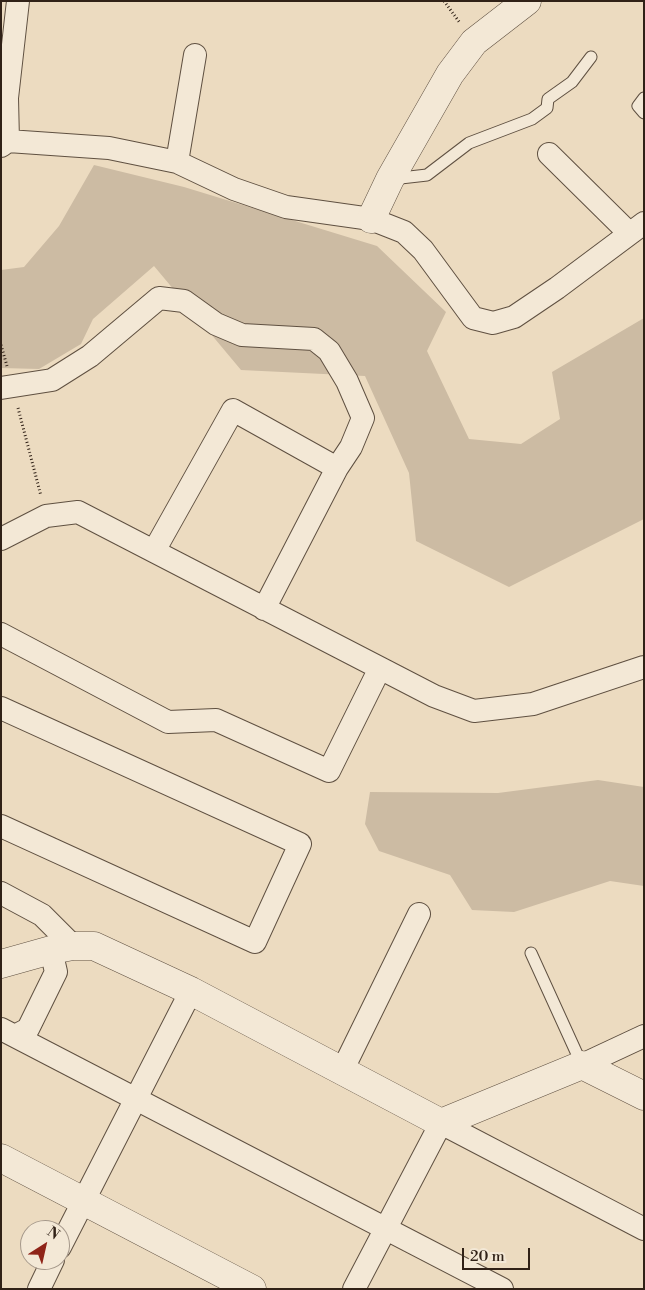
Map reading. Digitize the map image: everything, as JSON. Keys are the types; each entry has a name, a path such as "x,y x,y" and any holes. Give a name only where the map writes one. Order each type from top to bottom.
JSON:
{"street":[{"path":"18,1 7,98 5,143 109,148 177,162 234,189 286,207 371,219 404,232 423,250 473,318 493,324 514,317 557,288 637,228 549,154"},
{"path":"371,219 390,179 450,74 474,42 527,1"},
{"path":"177,162 195,55"},
{"path":"7,388 52,380 90,356 159,298 184,301 216,324 242,335 314,339 329,351 347,381 363,418 351,447 336,468 264,609"},
{"path":"154,551 234,410 336,468"},
{"path":"1,539 46,516 78,512 434,696 474,711 532,704 641,673"},
{"path":"1,634 168,722 216,720 329,771 380,668"},
{"path":"1,708 300,844 255,942 1,826"},
{"path":"1,893 42,915 62,948 56,972 28,1029 8,1033"},
{"path":"342,1071 419,914"},
{"path":"1,964 62,948 94,946 191,991 644,1229"},
{"path":"70,1228 191,991"},
{"path":"8,1033 502,1289"},
{"path":"354,1289 441,1123 644,1036"},
{"path":"582,1064 644,1096"},
{"path":"1,1158 252,1289"},
{"path":"39,1289 48,1270"}],"lane":[{"path":"390,179 427,175 469,143 532,120 547,108 548,99 572,82 591,57"},
{"path":"644,98 638,106 644,113"},
{"path":"531,953 582,1064"}],"path":[{"path":"1,345 7,388 46,516"}],"shaded area":[{"path":"94,165 184,187 377,246 446,312 427,351 469,439 521,444 560,419 552,372 644,318 644,519 509,587 416,541 409,473 365,376 241,370 154,266 93,319 81,344 39,369 1,368 1,270 24,267 59,226"},
{"path":"598,780 644,787 644,886 610,881 514,912 472,910 450,875 379,851 365,824 370,792 498,793"}]}
